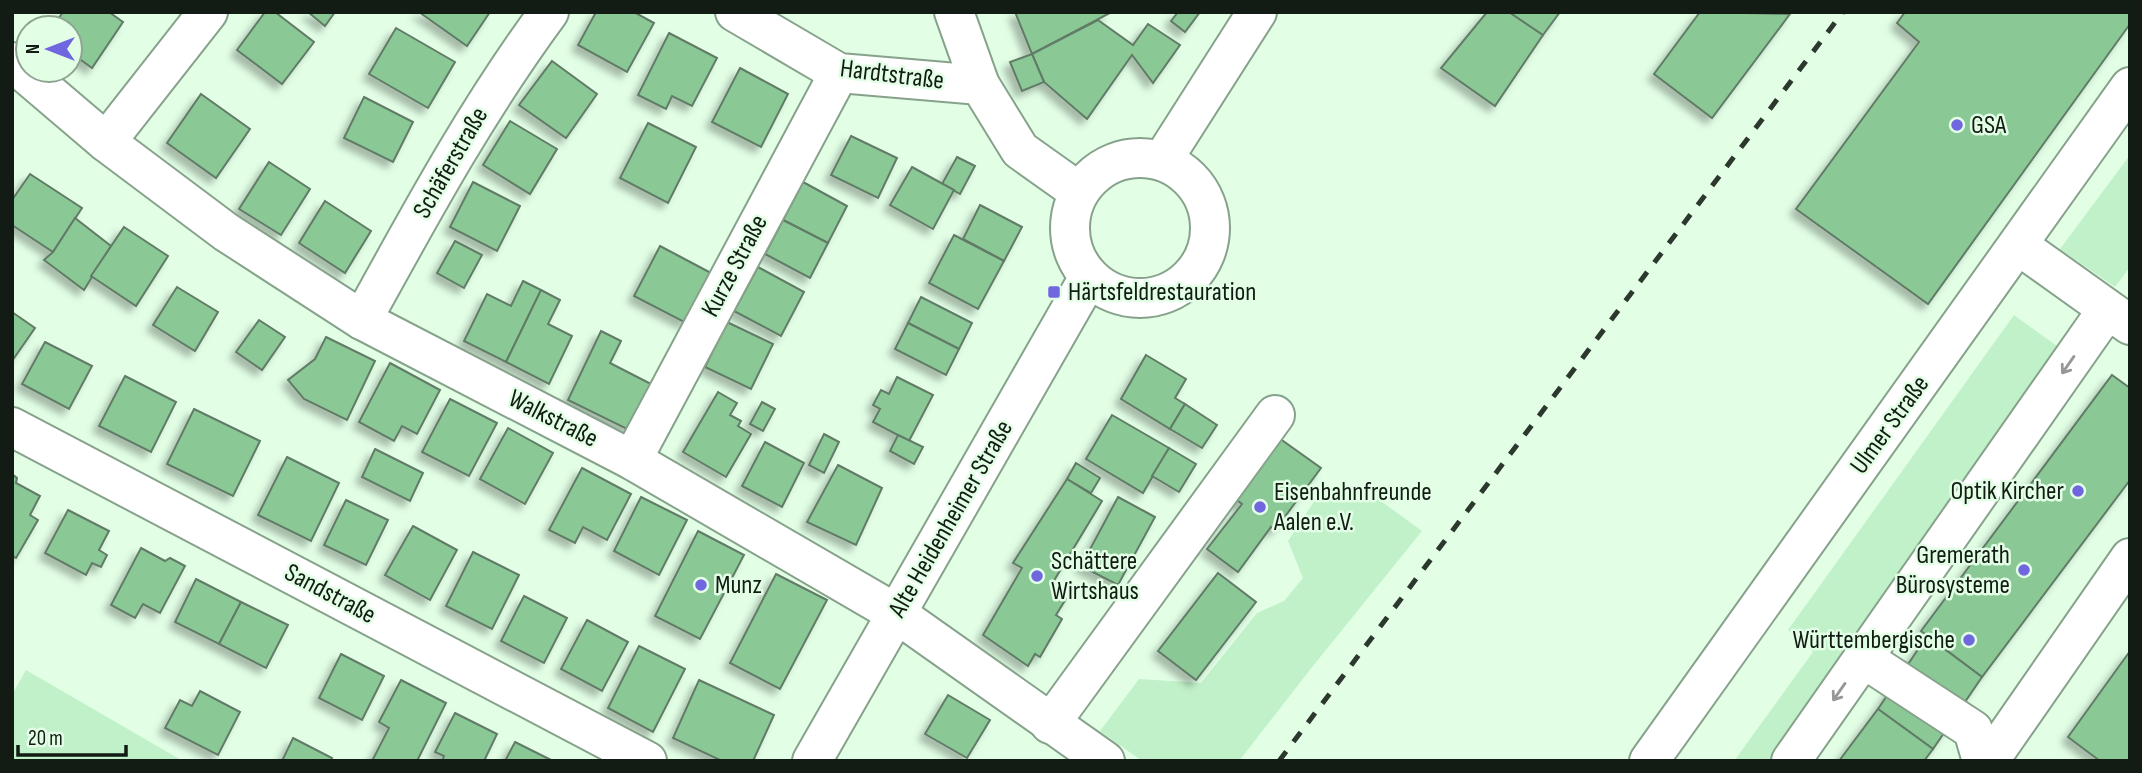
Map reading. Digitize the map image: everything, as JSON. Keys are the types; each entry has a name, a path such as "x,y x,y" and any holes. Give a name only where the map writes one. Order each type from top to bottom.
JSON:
{"street":[{"path":"106,142 208,12"},
{"name":"Schäferstraße","path":"362,320 456,150 513,60 549,12"},
{"name":"Hardtstraße","path":"735,12 839,73 980,85"},
{"path":"954,12 980,85 1020,150 1079,192"},
{"path":"1162,161 1257,12"},
{"name":"Walkstraße","path":"12,62 106,142 226,232 362,320 632,460 897,614 1105,761"},
{"name":"Kurze Straße","path":"632,460 839,73"},
{"name":"Ulmer Straße","path":"1649,761 2130,87"},
{"path":"1139,158 1162,161 1181,171 1196,186 1206,205 1209,225 1207,246 1199,266 1177,287 1148,298 1127,297 1107,290 1089,277 1076,258 1070,236 1071,214 1079,192 1095,174 1115,162 1139,158"},
{"path":"1791,761 1863,658 2118,317 2018,245"},
{"name":"Alte Heidenheimer Straße","path":"813,761 1089,277"},
{"path":"1051,724 1276,415"},
{"name":"Sandstraße","path":"12,427 647,761"},
{"path":"1989,761 2130,558"},
{"path":"1863,658 1973,730 1982,761"}],"green space":[{"path":"2130,155 2130,267 2115,287 2060,249"},
{"path":"2014,315 2064,351 1769,761 1734,761 1813,652 1788,630"},
{"path":"1363,488 1422,531 1239,761 1142,761 1100,731 1139,679 1201,683 1257,613 1284,601 1303,578 1288,541 1321,491"},
{"path":"26,670 183,761 12,761 12,695"}],"building":[{"path":"109,12 123,22 92,68 84,62 84,14 62,14"},
{"path":"265,12 275,12 314,42 282,84 237,50"},
{"path":"308,12 335,12 325,26"},
{"path":"419,12 490,12 467,46"},
{"path":"596,12 634,12 654,23 627,72 578,45"},
{"path":"1015,12 1110,12 1110,13 1032,54"},
{"path":"1178,12 1200,12 1185,32 1171,21"},
{"path":"1487,12 1509,12 1543,35 1495,106 1441,68"},
{"path":"1509,12 1560,12 1543,35"},
{"path":"1700,12 1790,14 1712,118 1654,74"},
{"name":"GSA","path":"1905,12 2130,12 2130,24 1928,304 1796,209 1919,42 1897,23"},
{"path":"1098,20 1133,45 1148,24 1180,45 1153,83 1132,55 1087,119 1044,82 1032,54"},
{"path":"396,28 455,62 428,108 369,74"},
{"path":"669,33 717,58 692,106 672,96 666,109 638,95"},
{"path":"1032,54 1044,82 1022,91 1010,62"},
{"path":"552,61 597,94 566,138 519,105"},
{"path":"740,68 788,94 761,147 712,122"},
{"path":"201,94 250,129 216,178 167,143"},
{"path":"364,97 413,122 393,162 344,138"},
{"path":"510,121 557,149 530,194 483,165"},
{"path":"648,123 696,147 668,203 620,178"},
{"path":"851,136 897,158 878,198 831,175"},
{"path":"957,157 975,166 960,194 942,184"},
{"path":"269,162 310,189 281,235 239,209"},
{"path":"912,167 954,190 933,229 890,205"},
{"path":"30,174 82,208 53,252 12,225 12,200"},
{"path":"473,182 520,206 497,251 450,227"},
{"path":"803,182 847,206 828,243 783,220"},
{"path":"325,201 371,231 345,273 299,243"},
{"path":"980,205 1022,227 1004,261 963,239"},
{"path":"75,218 111,246 84,290 44,260 53,252"},
{"path":"783,220 828,243 810,278 765,254"},
{"path":"124,227 168,256 136,306 91,276"},
{"path":"954,235 1004,261 978,309 929,283"},
{"path":"455,241 482,255 464,288 437,273"},
{"path":"660,246 711,273 686,323 634,296"},
{"path":"758,267 804,292 781,336 734,311"},
{"path":"523,281 541,290 506,362 464,341 487,294 511,306"},
{"path":"177,287 218,312 195,351 153,325"},
{"path":"541,290 560,300 548,324 572,336 549,384 506,362"},
{"path":"921,297 972,323 959,349 908,323"},
{"path":"12,312 35,328 12,361"},
{"path":"259,320 285,337 262,370 236,352"},
{"path":"727,322 773,344 751,389 705,367"},
{"path":"908,323 959,349 946,375 895,349"},
{"path":"601,331 621,341 610,363 651,384 629,430 568,400"},
{"path":"326,337 375,361 347,420 304,399 288,380 315,359"},
{"path":"45,342 92,366 69,409 22,384"},
{"path":"1146,355 1186,379 1175,398 1185,404 1170,429 1121,399"},
{"path":"390,363 440,390 417,434 402,426 394,441 359,422"},
{"path":"2112,375 2130,388 2130,480 1982,677 1921,631"},
{"path":"125,376 176,402 151,452 99,426"},
{"path":"897,377 933,395 909,441 873,422 880,409 873,405 881,390 889,394"},
{"path":"718,392 737,403 730,415 741,421 738,426 751,434 726,477 683,452"},
{"path":"450,399 497,423 469,476 422,452"},
{"path":"762,402 775,409 763,431 750,424"},
{"path":"1185,404 1217,425 1202,448 1170,429"},
{"path":"194,409 260,441 233,496 167,464"},
{"path":"1112,415 1169,448 1143,493 1086,459"},
{"path":"508,428 553,453 525,504 480,479"},
{"path":"824,434 839,442 824,473 809,465"},
{"path":"898,435 923,447 914,464 890,451"},
{"path":"1279,438 1321,468 1275,530 1271,527 1238,572 1207,549 1242,504 1234,498"},
{"path":"765,442 804,463 782,507 742,486"},
{"path":"1169,448 1196,464 1179,492 1152,476"},
{"path":"375,449 423,473 410,501 362,477"},
{"path":"287,457 339,483 311,541 258,515"},
{"path":"1076,463 1100,478 1091,493 1067,479"},
{"path":"838,465 882,488 856,545 807,522"},
{"path":"582,468 631,494 607,540 583,527 575,543 549,530"},
{"path":"12,474 17,478 16,483 40,496 30,515 38,520 16,558 12,556"},
{"name":"Schättere Wirtshaus","path":"1067,479 1102,501 1052,584 1069,594 1056,615 1062,619 1040,657 1035,654 1028,666 983,635 1022,568 1013,563"},
{"path":"641,497 687,520 659,575 614,551"},
{"path":"1118,497 1155,517 1118,585 1081,566"},
{"path":"346,500 388,520 366,565 324,545"},
{"path":"68,510 109,531 99,550 107,555 101,567 92,563 86,575 45,553"},
{"path":"413,526 457,550 430,600 385,575"},
{"path":"698,531 744,555 700,639 655,616"},
{"path":"141,548 165,561 170,558 185,566 160,613 143,604 135,618 111,605"},
{"path":"473,552 519,575 492,629 446,606"},
{"path":"1218,573 1256,602 1196,680 1158,651"},
{"path":"776,574 827,600 780,689 730,663"},
{"path":"196,579 241,602 219,644 175,622"},
{"path":"524,596 567,618 544,663 501,641"},
{"path":"241,602 288,625 266,668 219,644"},
{"path":"587,620 628,642 602,691 561,669"},
{"path":"1927,636 1982,677 1933,749 1878,709"},
{"path":"639,646 685,669 653,732 608,708"},
{"path":"2130,651 2130,761 2100,761 2068,737"},
{"path":"341,654 384,676 362,720 319,698"},
{"path":"401,680 446,703 417,761 372,761 389,728 379,722"},
{"path":"699,680 774,715 753,761 722,761 673,738"},
{"path":"200,691 240,712 218,755 165,728 180,700 192,706"},
{"path":"948,695 990,720 967,758 925,734"},
{"path":"1878,709 1933,749 1924,761 1839,761"},
{"path":"455,713 497,734 484,761 442,761 444,756 435,752"},
{"path":"293,738 332,758 331,761 282,761"},
{"path":"515,742 553,761 505,761"}],"railway":[{"path":"1279,761 1843,12"}],"place":[{"name":"GSA","path":"1957,125"},
{"name":"Härtsfeldrestauration","path":"1054,292"},
{"name":"Optik Kircher","path":"2078,491"},
{"name":"Eisenbahnfreunde Aalen e.V.","path":"1260,507"},
{"name":"Gremerath Bürosysteme","path":"2024,570"},
{"name":"Schättere Wirtshaus","path":"1037,576"},
{"name":"Munz","path":"701,585"},
{"name":"Württembergische","path":"1969,640"}]}
